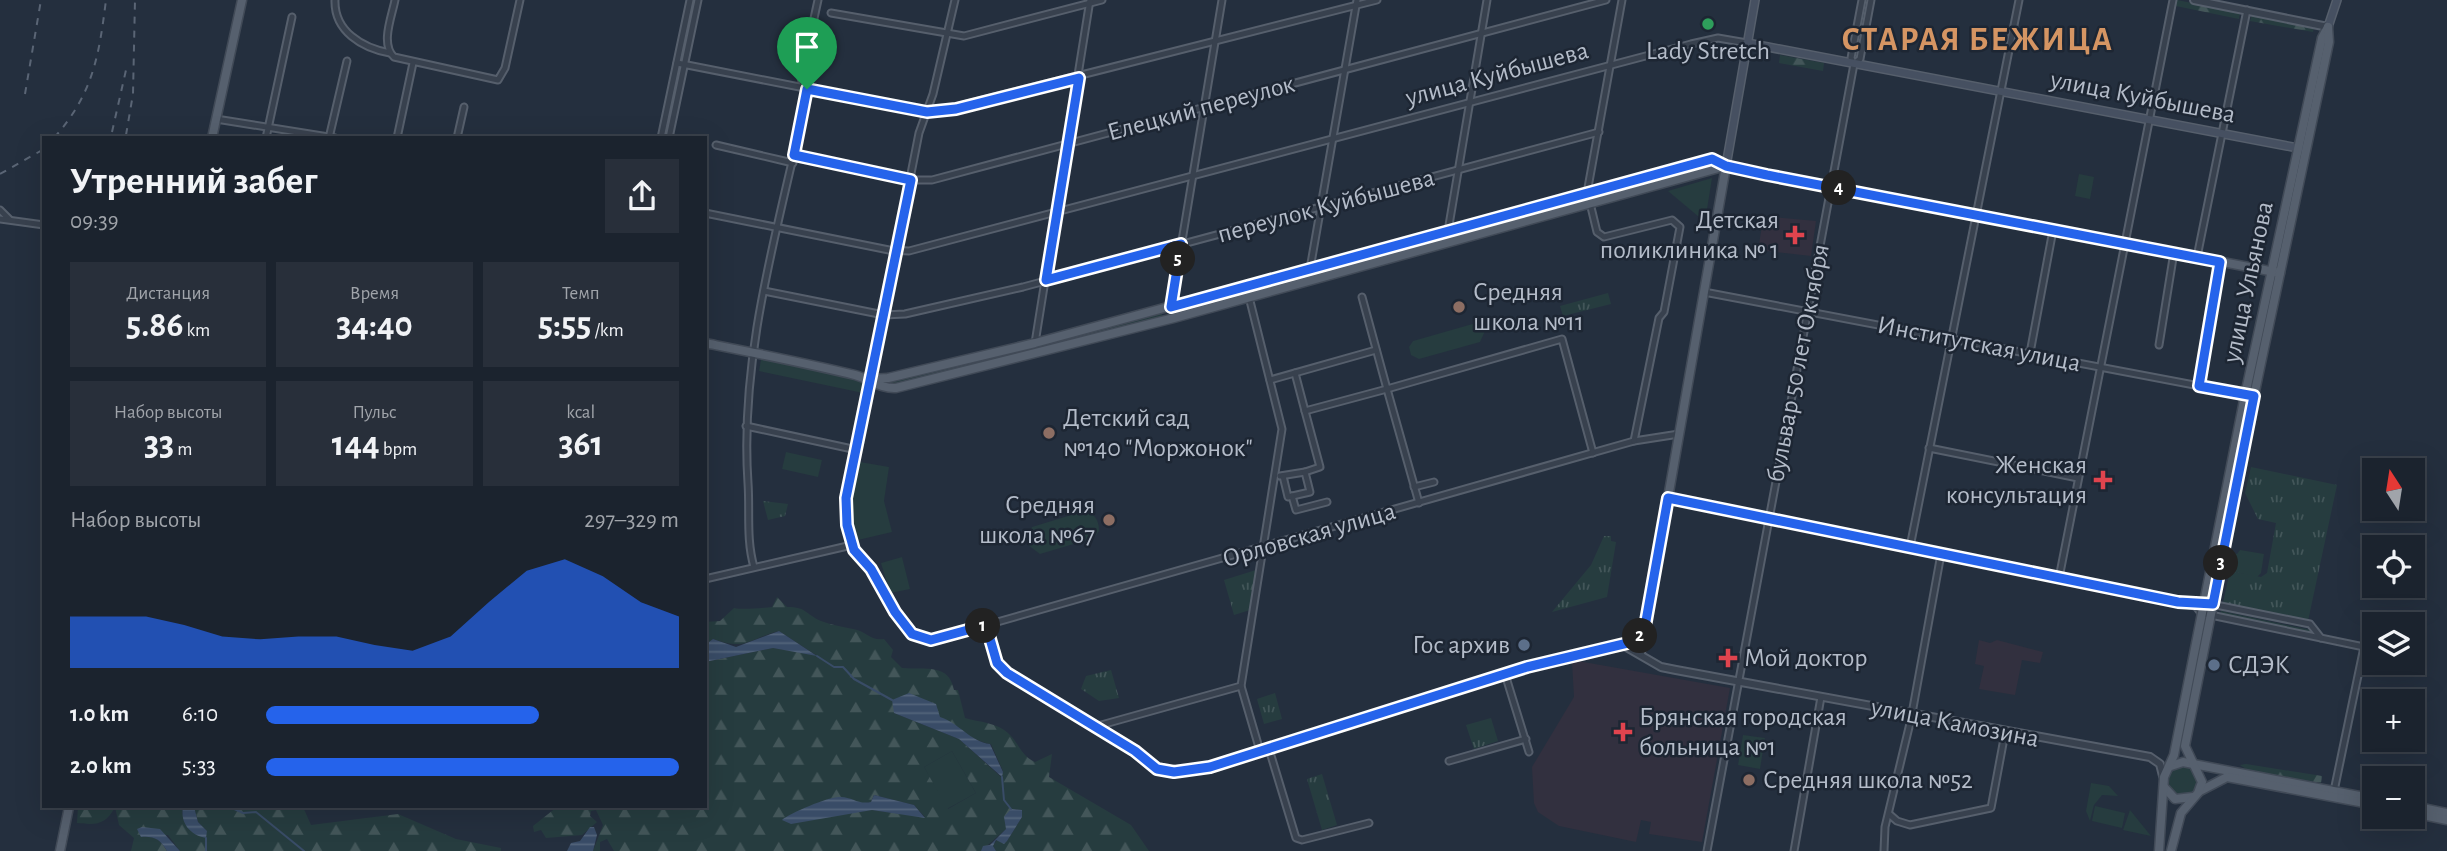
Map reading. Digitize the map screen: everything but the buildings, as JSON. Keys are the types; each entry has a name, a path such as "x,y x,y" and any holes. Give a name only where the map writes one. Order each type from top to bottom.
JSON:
{"main road":[{"path":"212,136 242,0"},
{"path":"1755,0 1668,498 2059,578 2204,604"},
{"name":"улица Ульянова","path":"2194,766 2185,746 2206,614 2204,604 2302,149 2322,38 2337,0"},
{"name":"улица Куйбышева","path":"1747,43 2302,149"},
{"path":"707,343 871,379 888,378 1171,307 1712,159 1726,166 2276,272"},
{"path":"871,379 885,388 896,388 1174,318 1726,166"},
{"path":"1587,193 1590,203"},
{"path":"1171,307 1174,318"},
{"name":"улица Ульянова","path":"2171,766 2206,614"},
{"path":"2159,851 2164,781 2171,766 2183,762 2362,802"},
{"path":"2194,766 2201,776 2196,795"},
{"path":"2171,851 2180,813 2196,795 2227,777 2362,797"},
{"path":"2164,781 2175,799 2196,795"},
{"path":"60,851 69,808"},
{"path":"2425,808 2447,813"},
{"path":"2425,815 2447,820"}],"street":[{"path":"335,0 335,16 351,37 390,53 399,61 500,79 505,68 520,0"},
{"path":"390,53 387,39 395,0"},
{"path":"661,136 690,0"},
{"path":"669,136 698,0"},
{"path":"754,567 749,538 746,426 754,352 764,291 807,89 801,78 818,0"},
{"path":"707,579 852,545 845,508 911,180 955,0"},
{"path":"831,13 964,36 1102,0"},
{"path":"1171,307 1222,0"},
{"path":"677,63 927,112 956,109 1357,3 1377,0"},
{"path":"1448,231 1472,103 1487,0"},
{"name":"Елецкий переулок","path":"794,155 911,180 940,178 1606,0"},
{"path":"1587,193 1622,0"},
{"name":"бульвар 50 лет Октября","path":"1707,851 1832,186 1854,64 1851,58 1862,0"},
{"path":"1854,64 1860,59 1871,0"},
{"path":"1910,547 2018,0"},
{"path":"2059,578 2173,0"},
{"path":"2194,0 2328,27"},
{"path":"1035,343 1090,2"},
{"path":"1310,269 1357,3"},
{"path":"2197,257 2246,10"},
{"path":"267,136 292,17"},
{"name":"улица Куйбышева","path":"707,213 897,251 926,248 1718,38 1747,43"},
{"path":"331,136 347,61"},
{"path":"397,136 413,63"},
{"path":"457,136 464,107"},
{"path":"216,118 320,136"},
{"name":"переулок Куйбышева","path":"764,291 884,314 905,314 1046,280 1599,132"},
{"path":"716,145 793,163"},
{"path":"1590,203 1597,232 1604,237 1672,220 1680,227 1664,312 1660,318 1634,441"},
{"path":"0,210 12,221"},
{"path":"0,219 42,225"},
{"path":"2030,353 2053,230"},
{"path":"2159,345 2174,252"},
{"path":"2199,386 2220,262"},
{"name":"Институтская улица","path":"1704,292 2249,396"},
{"path":"1249,297 1282,429 1241,686 1261,751"},
{"path":"1362,297 1419,503"},
{"path":"1305,411 1562,339 1593,453"},
{"path":"1270,380 1376,350"},
{"path":"1275,475 1283,476 1320,467 1295,373"},
{"path":"746,426 857,450"},
{"name":"Орловская улица","path":"852,545 912,634 924,640 941,638 1634,441 1679,434"},
{"path":"1929,448 2078,478"},
{"path":"1283,476 1288,497 1310,492 1304,471"},
{"path":"1414,487 1434,482"},
{"path":"1292,496 1296,510 1327,502"},
{"path":"1641,653 1668,498"},
{"path":"1884,851 1941,554"},
{"path":"2321,638 2310,624 2204,604 2206,614 2364,647 2334,794"},
{"path":"986,625 997,663 1007,673 1138,754 1157,769 1174,772 1210,767 1505,674 1632,642 1644,632"},
{"name":"улица Камозина","path":"1621,644 1641,653 1661,667 2005,733 2150,757 2160,764 2164,781"},
{"path":"1505,674 1529,752"},
{"path":"1094,727 1241,686"},
{"path":"1794,851 1821,697"},
{"path":"1889,814 1897,821 1910,825 1991,808 2005,733"},
{"path":"1449,761 1525,739"},
{"path":"1269,749 1296,838 1318,836 1369,823"}],"shaded area":[{"path":"1774,217 1816,221 1811,256 1758,250 1762,226 1772,228"},
{"path":"1979,640 1990,643 1997,640 2043,652 2040,663 2022,660 2015,695 1979,689 1984,666 1975,664"},
{"name":"Брянская городская больница №1","path":"1572,662 1730,688 1702,842 1649,834 1651,822 1641,820 1636,842 1559,826 1538,812 1534,803 1532,767 1574,697"}],"green space":[{"path":"2177,0 2240,13 2239,19 2176,6"},
{"path":"2252,15 2314,26 2313,32 2250,21"},
{"path":"1780,55 1824,63 1823,71 1779,63"},
{"path":"1711,163 1714,165 1592,198 1593,195"},
{"path":"2079,174 2094,177 2090,199 2075,196"},
{"path":"1712,178 1705,222 1668,191"},
{"path":"1578,199 1579,203 1180,313 1175,311 1176,308"},
{"path":"1608,293 1611,304 1563,316 1560,306"},
{"path":"1161,312 1163,317 894,385 876,382"},
{"path":"1476,323 1485,331 1480,342 1419,359 1411,355 1409,347 1413,341"},
{"path":"762,354 865,377 863,393 759,371"},
{"path":"786,452 822,460 818,477 782,469"},
{"path":"860,462 889,467 884,501 892,532 858,540 850,511"},
{"path":"2251,467 2337,485 2308,621 2223,603 2230,571 2261,577 2267,573 2276,523 2258,519 2245,493"},
{"path":"763,501 788,504 785,516 768,520"},
{"path":"1081,512 1089,513 1097,520 1099,531 1094,538 1040,554 1028,545 1027,536 1032,527"},
{"path":"1604,536 1611,536 1611,541 1616,542 1607,597 1552,612 1591,565"},
{"path":"2240,550 2264,554 2261,573 2257,577 2230,571 2233,553 2237,554"},
{"path":"902,557 910,589 890,593 881,563"},
{"path":"1256,570 1250,610 1234,615 1224,580"},
{"path":"777,597 787,607 802,610 821,621 857,630 875,639 884,639 893,650 891,657 902,668 935,670 947,675 954,690 958,690 965,718 1004,730 1026,756 1035,762 1052,754 1049,777 1131,825 1149,851 996,851 993,846 997,840 1007,841 1022,817 1022,810 1011,809 1006,829 981,851 614,851 607,839 600,842 600,851 593,851 603,825 596,810 591,811 590,816 597,822 582,835 546,838 541,830 534,832 533,826 556,808 707,808 707,662 773,648 816,655 779,631 741,644 713,639 707,644 707,622 720,621 734,608 772,607","holes":["914,697 926,703 950,725 991,744 1003,771 1001,777 959,739 894,713 895,707","952,751 976,793 948,809 924,767","874,795 914,805 925,817 872,810 850,812 820,804 837,799 857,803 871,802"]},
{"path":"2221,611 2311,630 2307,634 2220,615"},
{"path":"1111,670 1119,698 1099,701 1081,689 1086,676"},
{"path":"1275,693 1282,719 1264,724 1257,699"},
{"path":"1491,718 1498,741 1474,749 1466,725"},
{"path":"1743,735 1765,738 1760,769 1738,765"},
{"path":"952,751 976,793 947,809 924,767"},
{"path":"2240,765 2322,776 2321,783 2249,771"},
{"path":"2182,766 2188,767 2196,775 2196,787 2188,795 2182,796 2176,795 2168,787 2167,781 2168,775 2176,767"},
{"path":"1322,774 1337,825 1322,830 1307,779"},
{"path":"2091,783 2109,786 2118,796 2102,795 2094,805 2090,821 2086,811"},
{"path":"2095,806 2125,813 2122,828 2092,821"},
{"path":"78,808 114,808 104,821 77,823"},
{"path":"115,808 183,808 182,814 207,831 198,822 194,808 303,808 311,825 398,814 456,839 501,848 501,851 180,851 168,835 141,836 156,839 167,851 131,851 134,838 119,825"},
{"path":"2130,810 2151,836 2123,830"}],"water":[{"path":"779,631 817,656 773,648 707,662 707,644 713,639 736,647"},
{"path":"909,693 936,704 940,717 977,740 990,744 1003,772 1002,777 959,739 894,713 892,700"},
{"path":"874,795 914,805 925,818 872,810 791,824 782,820 834,798 843,797 866,803 871,802"},
{"path":"183,808 194,808 198,822 207,831 206,838 187,827"},
{"path":"1011,809 1022,810 1022,817 1007,841 1004,844 996,840 993,846 996,851 981,851 983,846 990,845 1006,829 1004,817"},
{"path":"590,827 594,827 597,835 593,851 567,851 571,843 580,841"},
{"path":"137,829 160,829 180,851 167,851 156,839 141,837"}],"waterway":[{"path":"817,656 834,667 843,667 854,679 892,700"},
{"path":"1002,777 1004,800 1011,809"},
{"path":"232,808 243,813 256,812 304,851"},
{"path":"206,838 206,851"}],"railway":[{"path":"25,94 41,0"},
{"path":"56,136 78,106 92,74 106,0"},
{"path":"126,135 133,94 135,0"},
{"path":"112,132 126,70"},
{"path":"0,174 42,150"}],"place":[{"name":"Lady Stretch","path":"1708,24"},
{"name":"Детская поликлиника № 1","path":"1795,235"},
{"name":"Средняя школа №11","path":"1459,307"},
{"name":"Детский сад №140 \"Моржонок\"","path":"1049,433"},
{"name":"Женская консультация","path":"2103,480"},
{"name":"Средняя школа №67","path":"1109,520"},
{"name":"Гос архив","path":"1524,645"},
{"name":"Мой доктор","path":"1728,658"},
{"name":"СДЭК","path":"2214,665"},
{"name":"Брянская городская больница №1","path":"1623,732"},
{"name":"Средняя школа №52","path":"1749,780"}],"district":[{"name":"CТАРАЯ БЕЖИЦА","path":"1978,40"}],"route":[{"path":"1079,78 1046,280 1181,244 1171,307 1712,159 1726,166 1767,175 2220,262 2199,386 2254,396 2213,604 2178,602 1668,498 1644,632 1632,642 1527,667 1210,767 1174,772 1157,769 1135,751 1007,673 997,663 986,625 931,640 924,640 912,634 885,597 871,569 854,550 845,515 846,498 911,180 794,155 807,89 927,112 956,109 1079,78"}]}
